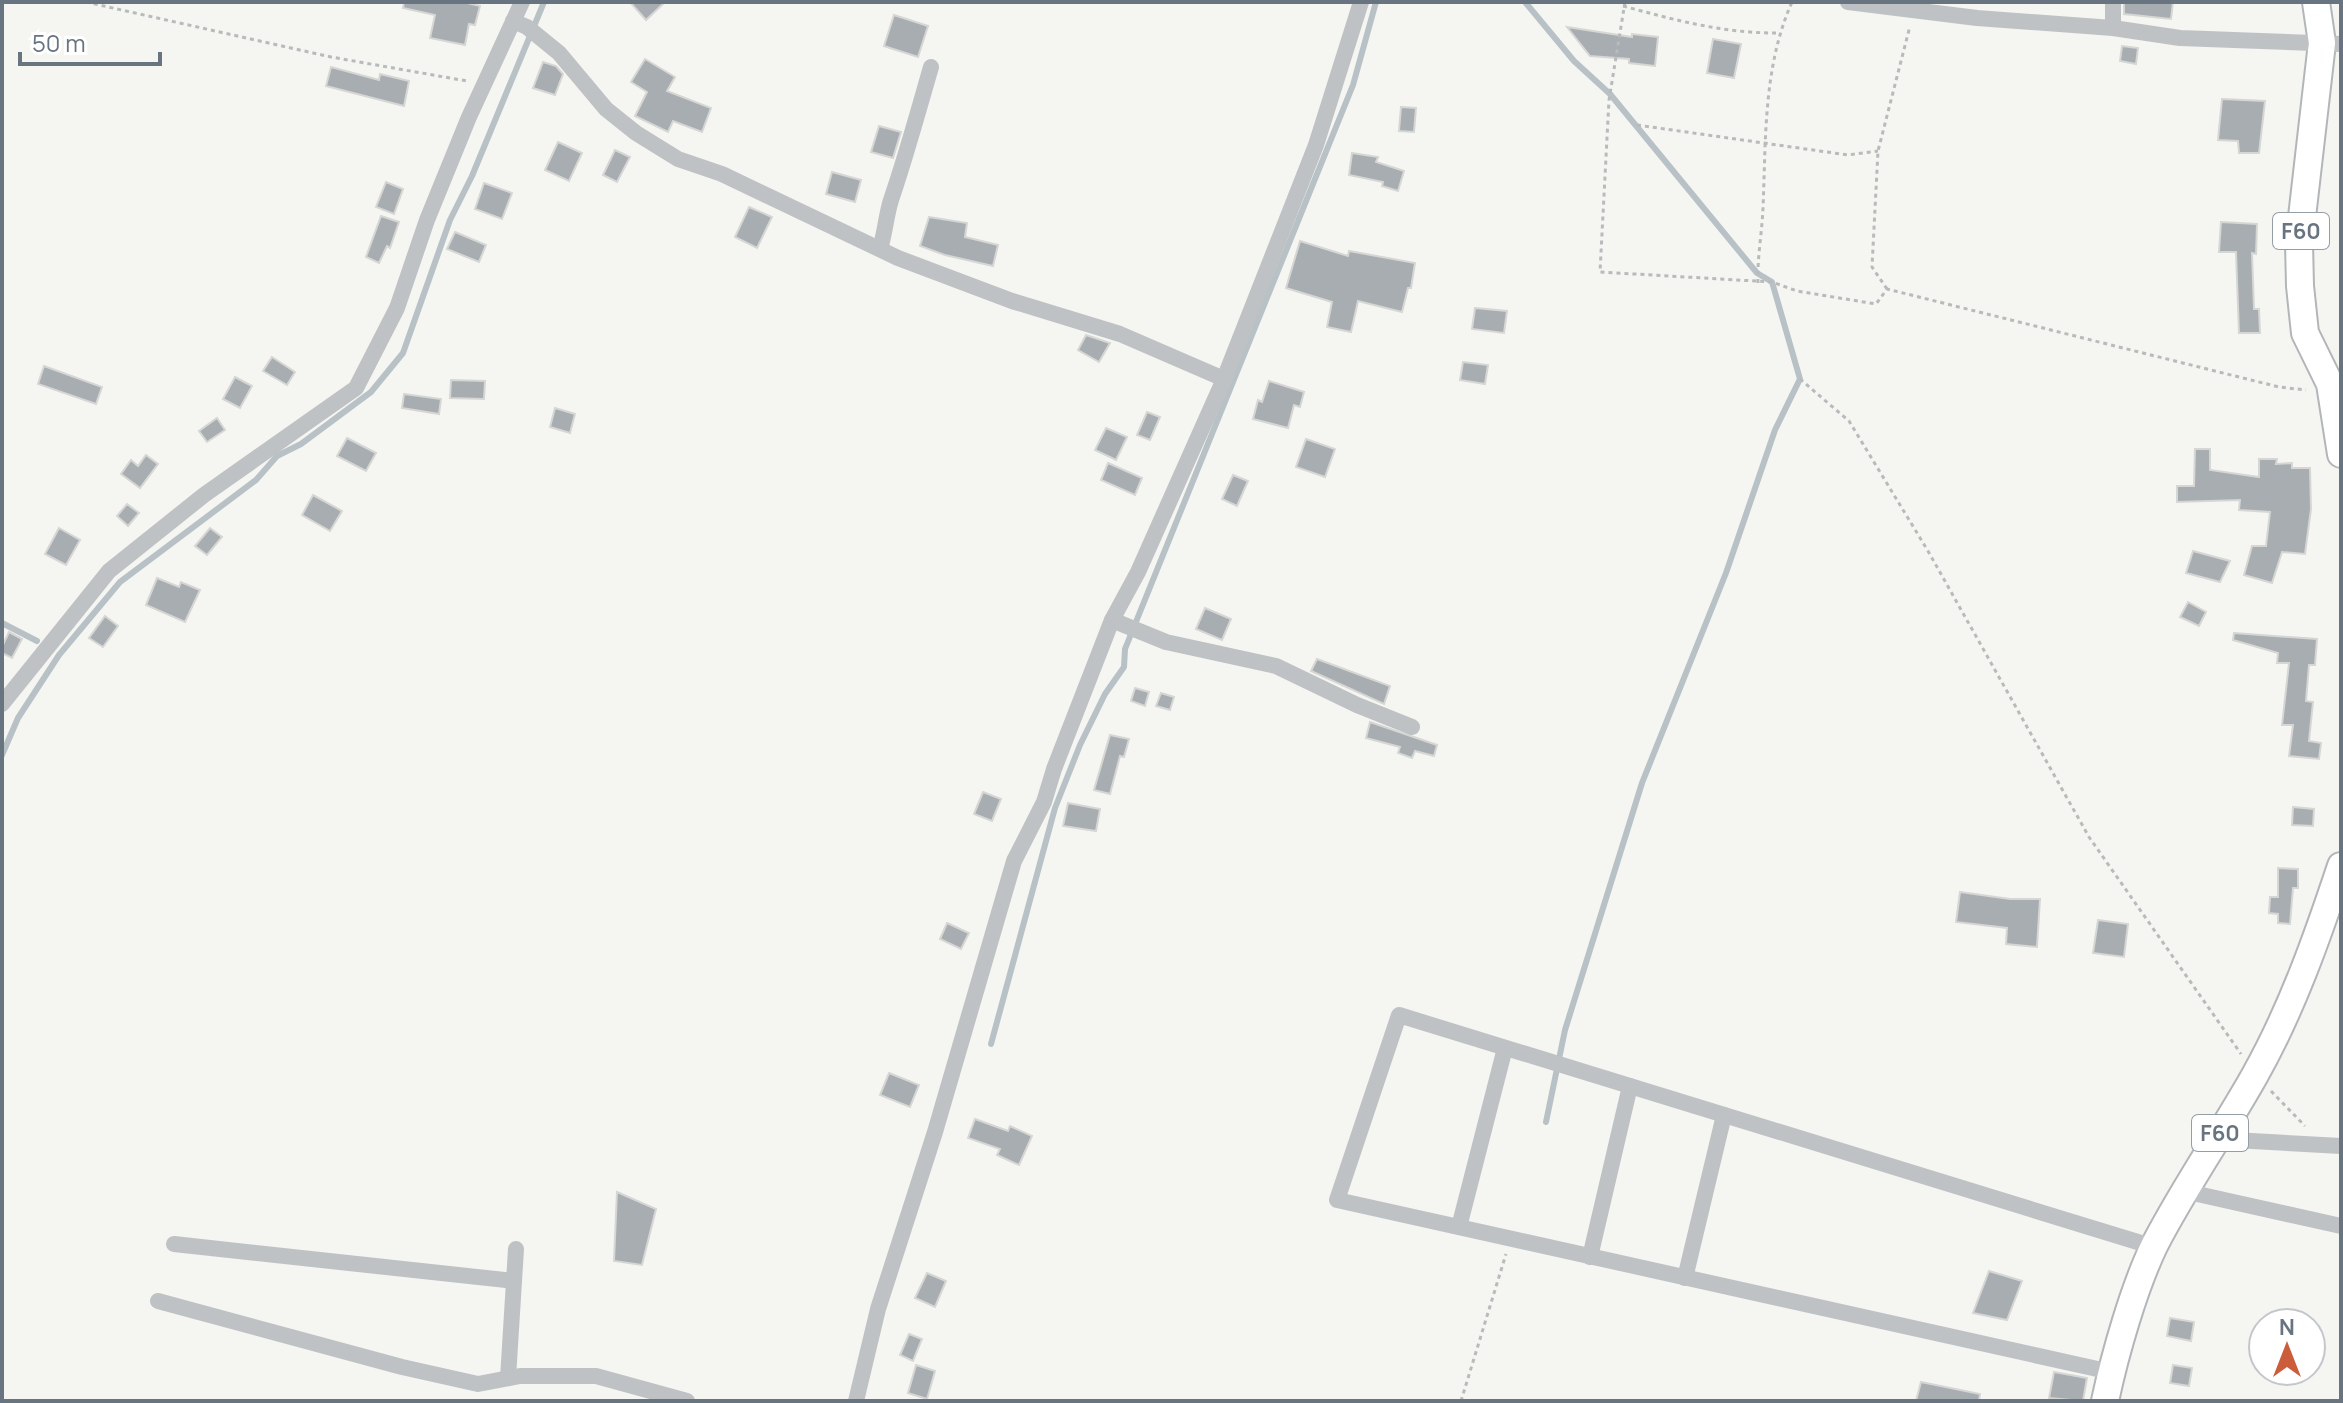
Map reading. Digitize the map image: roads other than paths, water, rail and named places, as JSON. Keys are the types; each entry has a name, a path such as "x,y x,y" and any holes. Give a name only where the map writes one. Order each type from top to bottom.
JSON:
{"main road":[{"name":"F60","path":"2316,2 2331,44 2299,243 2300,286 2305,333 2330,384 2341,454"},
{"name":"F60","path":"2105,1401 2111,1372 2154,1247 2184,1191 2255,1075 2297,992 2341,866"}],"street":[{"path":"2,704 109,571 204,495 356,388 397,308 427,220 483,84 522,2"},
{"path":"856,1401 878,1309 935,1132 1014,861 1044,802 1112,620 1138,572 1224,379 1316,145 1361,2"},
{"path":"1848,2 1977,18 2113,28 2180,38 2331,44"},
{"path":"2113,2 2113,28"},
{"path":"513,21 527,27 559,53 606,109 636,133 669,153 965,284 1120,334 1224,379"},
{"path":"880,249 931,67"},
{"path":"1112,620 1166,642 1276,666 1357,705 1412,727"},
{"path":"2111,1372 1337,1200 1399,1015 2154,1247"},
{"path":"1459,1227 1505,1048"},
{"path":"1590,1257 1630,1086"},
{"path":"1685,1278 1724,1115"},
{"path":"2216,1139 2341,1146"},
{"path":"2184,1191 2341,1226"},
{"path":"174,1244 514,1281"},
{"path":"508,1378 516,1249"},
{"path":"158,1301 402,1367 478,1384 508,1378 596,1376 687,1401"}],"waterway":[{"path":"2,755 18,718 59,655 120,582 256,480 277,456 301,444 371,392 403,353 450,220 472,176 544,2"},
{"path":"991,1044 1055,808 1080,745 1105,694 1124,667 1125,649 1353,85 1376,2"},
{"path":"1525,2 1574,61 1610,94 1757,273 1772,282 1800,379 1775,430 1726,573 1642,783 1565,1030 1546,1122"},
{"path":"2,623 37,641"}]}
